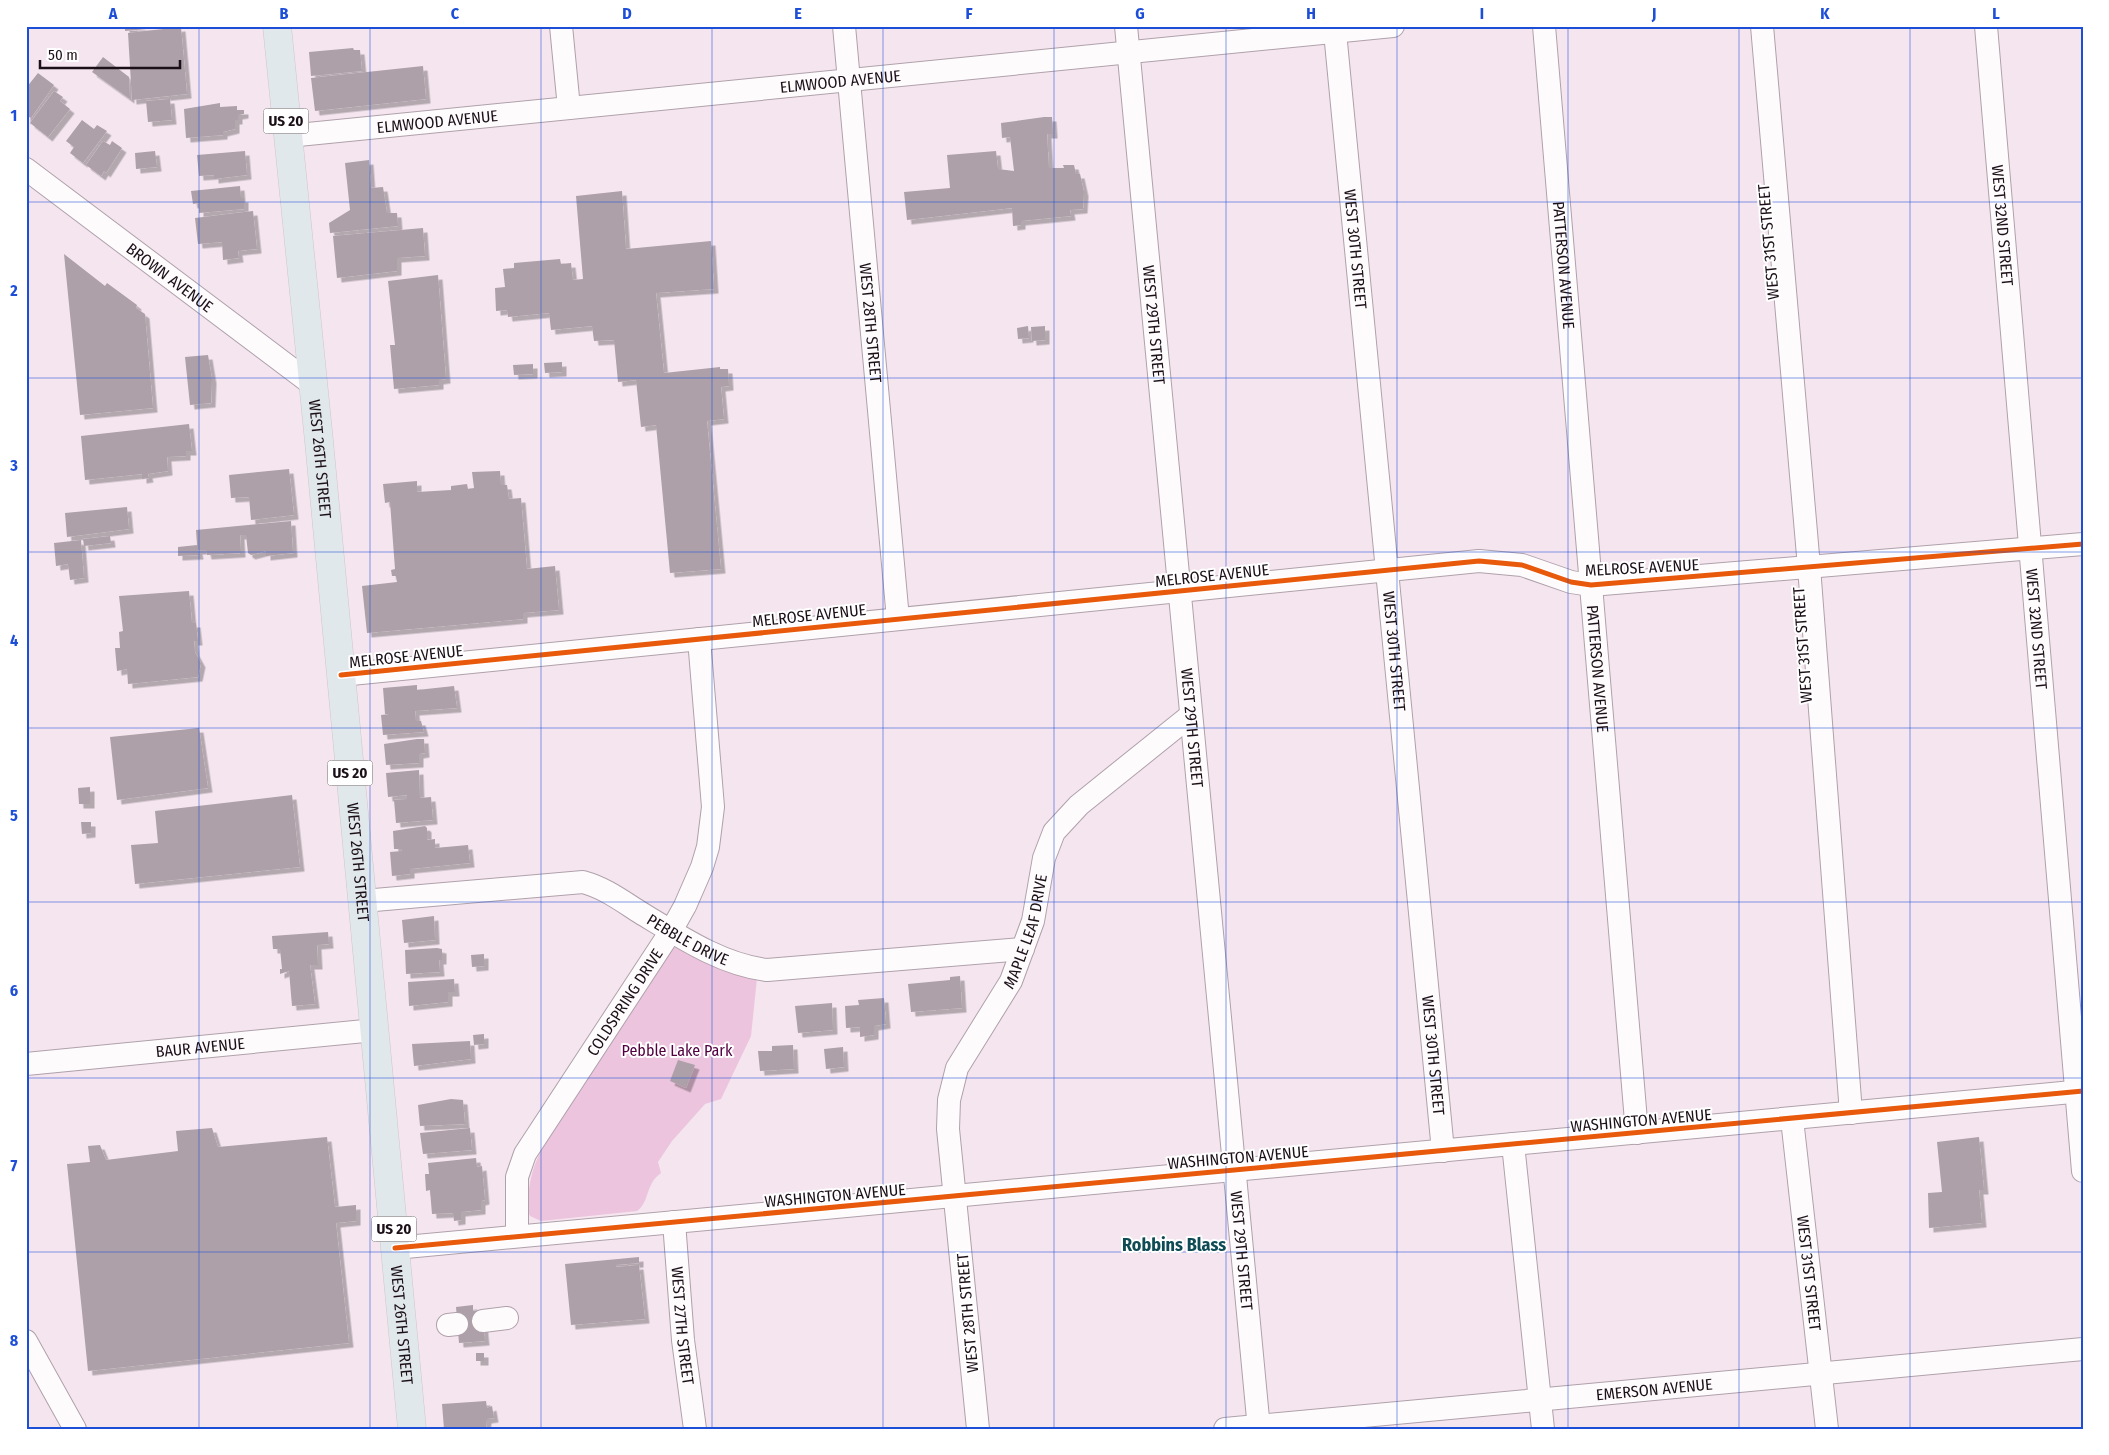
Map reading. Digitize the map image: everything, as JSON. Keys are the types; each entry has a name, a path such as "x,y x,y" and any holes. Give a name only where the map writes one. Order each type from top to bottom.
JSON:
{"main road":[{"name":"WEST 26TH STREET","path":"277,26 314,385 412,1429"}],"street":[{"path":"561,26 569,108"},
{"name":"WEST 28TH STREET","path":"844,26 898,619"},
{"name":"WEST 29TH STREET","path":"1126,26 1259,1427"},
{"name":"ELMWOOD AVENUE","path":"288,136 1393,26"},
{"name":"PATTERSON AVENUE","path":"1544,26 1637,1133"},
{"name":"WEST 31ST STREET","path":"1762,26 1808,567 1851,1113"},
{"name":"WEST 32ND STREET","path":"1986,26 2030,548 2079,1092 2083,1171"},
{"name":"WEST 30TH STREET","path":"1335,32 1443,1151"},
{"name":"BROWN AVENUE","path":"26,169 314,385"},
{"name":"MELROSE AVENUE","path":"341,674 1493,561 1522,565 1571,582 1591,585 2083,544"},
{"name":"COLDSPRING DRIVE","path":"517,1236 517,1177 525,1154 671,931 685,906 702,867 708,847 713,807 699,639"},
{"name":"MAPLE LEAF DRIVE","path":"956,1197 948,1120 957,1068 1007,988 1023,949 1038,899 1046,850 1054,832 1080,805 1191,715"},
{"name":"PEBBLE DRIVE","path":"363,900 583,882 604,890 671,931 730,961 767,970 1023,949"},
{"name":"BAUR AVENUE","path":"26,1064 375,1030"},
{"name":"WASHINGTON AVENUE","path":"395,1248 2079,1092"},
{"name":"WEST 31ST STREET","path":"1792,1119 1822,1373 1826,1429"},
{"path":"1513,1144 1543,1429"},
{"name":"WEST 28TH STREET","path":"956,1197 978,1429"},
{"name":"WEST 27TH STREET","path":"674,1222 683,1340 695,1429"},
{"path":"484,1321 507,1318"},
{"path":"26,1342 32,1366 75,1429"},
{"name":"EMERSON AVENUE","path":"1225,1429 2083,1349"}],"green space":[{"name":"Pebble Lake Park","path":"684,946 757,978 751,1036 721,1099 705,1104 672,1141 658,1162 661,1173 652,1182 644,1203 637,1211 541,1221 530,1216 527,1210 530,1184 533,1169 544,1145 670,950 675,947"}],"building":[{"path":"125,26 158,26 158,28 125,31"},
{"path":"181,27 187,94 132,100 128,33"},
{"path":"353,48 354,50 360,50 362,71 311,76 309,52"},
{"path":"103,57 129,77 130,99 92,72"},
{"path":"423,66 426,99 315,111 311,78"},
{"path":"38,73 54,85 31,118 29,117 26,120 26,88"},
{"path":"54,91 63,97 60,101 70,109 48,137 30,123"},
{"path":"170,99 172,120 148,122 146,101"},
{"path":"220,103 220,107 237,106 237,110 244,110 244,114 238,115 238,120 235,120 235,129 223,132 223,135 186,138 184,109"},
{"path":"1052,117 1053,134 1047,134 1049,168 1064,168 1063,165 1074,165 1076,174 1080,174 1084,192 1083,209 1070,210 1071,216 1021,221 1021,225 1013,226 1012,208 907,220 904,192 950,188 947,155 996,151 998,169 1014,171 1010,137 1002,138 1001,123"},
{"path":"82,120 94,129 97,125 107,131 83,163 70,153 74,147 66,141"},
{"path":"103,141 110,145 112,141 122,148 106,173 104,171 101,176 86,165"},
{"path":"155,151 157,167 136,169 135,153"},
{"path":"245,151 247,175 214,179 214,175 199,176 197,155"},
{"path":"369,160 371,188 383,187 387,213 397,213 398,226 330,233 329,223 350,210 345,163"},
{"path":"240,186 241,198 244,198 244,209 199,213 199,203 193,204 191,191"},
{"path":"622,191 626,249 711,241 714,289 656,293 664,373 720,367 720,369 728,369 729,386 721,387 724,419 707,421 721,569 670,573 656,425 641,427 636,380 618,382 614,340 594,341 592,326 551,330 549,313 508,317 507,310 496,311 495,288 505,287 503,269 514,268 514,263 560,259 561,264 571,263 573,280 583,279 576,196"},
{"path":"253,211 257,249 238,251 239,258 223,260 222,242 198,244 195,218"},
{"path":"423,228 425,256 397,258 397,271 337,278 333,236"},
{"path":"64,254 105,286 107,283 137,305 136,308 145,314 153,408 80,415"},
{"path":"438,275 446,379 439,380 439,385 394,389 390,345 395,345 388,281"},
{"path":"1028,326 1029,338 1018,339 1017,328"},
{"path":"1045,326 1045,340 1032,341 1031,327"},
{"path":"208,355 212,379 211,403 190,405 185,357"},
{"path":"562,362 562,372 545,373 544,363"},
{"path":"533,364 533,374 514,375 513,365"},
{"path":"189,424 192,451 186,451 186,456 167,457 168,471 148,474 149,478 142,479 142,474 85,480 81,436"},
{"path":"289,469 294,515 251,520 249,497 231,498 229,475"},
{"path":"500,471 501,485 507,485 509,499 521,498 527,569 555,566 559,610 523,613 523,619 367,633 362,586 397,582 396,576 392,576 391,570 395,569 390,502 385,503 383,484 417,481 417,492 451,490 451,486 467,484 468,489 474,488 472,472"},
{"path":"127,507 129,529 67,537 65,513"},
{"path":"291,521 293,553 266,556 266,551 251,555 248,553 246,535 240,535 241,553 207,555 206,550 198,550 199,555 178,556 178,547 197,545 196,530"},
{"path":"110,536 111,543 84,546 83,539"},
{"path":"81,540 84,578 70,580 68,564 56,566 54,543"},
{"path":"189,591 192,623 196,623 198,641 194,641 195,652 201,663 198,677 128,684 127,669 117,671 115,648 120,648 119,632 123,631 119,596"},
{"path":"417,685 417,690 454,686 457,708 415,711 416,721 421,721 424,732 383,735 381,715 389,714 385,714 383,688"},
{"path":"199,728 208,788 117,800 110,737"},
{"path":"424,739 425,753 419,754 419,763 386,765 384,744"},
{"path":"419,770 420,798 431,797 433,820 396,823 394,800 407,799 407,795 388,797 386,773"},
{"path":"90,787 90,804 79,804 78,788"},
{"path":"292,795 300,867 135,884 131,845 158,843 155,811"},
{"path":"81,822 91,822 91,833 82,834"},
{"path":"425,826 427,828 427,840 435,839 435,848 468,845 470,863 410,869 410,874 392,876 390,852 402,851 401,849 394,849 393,831"},
{"path":"434,916 435,940 404,943 402,920"},
{"path":"328,932 329,944 317,945 318,965 310,965 315,1004 292,1006 289,971 280,974 280,969 282,969 280,949 273,949 272,936"},
{"path":"442,949 442,960 439,960 440,972 406,974 405,950"},
{"path":"484,954 484,966 472,967 471,955"},
{"path":"960,976 962,1008 911,1012 908,984 950,980 950,977"},
{"path":"454,979 455,992 448,992 448,1002 409,1006 408,982"},
{"path":"884,998 886,1024 874,1026 874,1035 860,1037 860,1027 846,1028 845,1006 859,1005 858,1000"},
{"path":"832,1003 833,1030 798,1033 795,1006"},
{"path":"484,1034 484,1044 474,1045 473,1035"},
{"path":"470,1041 471,1059 414,1066 412,1044"},
{"path":"793,1045 794,1069 760,1071 758,1051 772,1051 772,1046"},
{"path":"843,1047 844,1067 826,1069 824,1049"},
{"path":"678,1060 695,1065 686,1088 670,1081"},
{"path":"451,1099 463,1100 465,1124 420,1126 418,1105"},
{"path":"212,1128 218,1147 327,1137 335,1207 356,1205 356,1221 336,1223 349,1343 88,1371 67,1164 90,1162 88,1146 100,1145 106,1160 178,1151 176,1131"},
{"path":"470,1128 472,1150 423,1154 420,1133"},
{"path":"1979,1137 1984,1190 1979,1190 1982,1223 1929,1228 1928,1193 1942,1192 1937,1142"},
{"path":"476,1158 477,1167 482,1166 485,1200 481,1201 481,1210 461,1212 461,1220 454,1221 453,1213 432,1214 430,1190 426,1191 425,1174 429,1174 428,1163"},
{"path":"639,1257 639,1263 616,1265 616,1267 639,1265 645,1319 571,1325 565,1264"},
{"path":"473,1305 473,1311 482,1310 485,1341 459,1343 456,1307"},
{"path":"476,1353 484,1353 484,1361 476,1361"},
{"path":"486,1401 487,1408 492,1406 494,1418 487,1419 486,1429 444,1429 442,1404"}],"cycle path":[{"path":"341,675 1479,561 1522,565 1571,582 1591,585 2083,544"},
{"path":"395,1248 2083,1091"}],"district":[{"name":"Robbins Blass","path":"1174,1245"}]}
